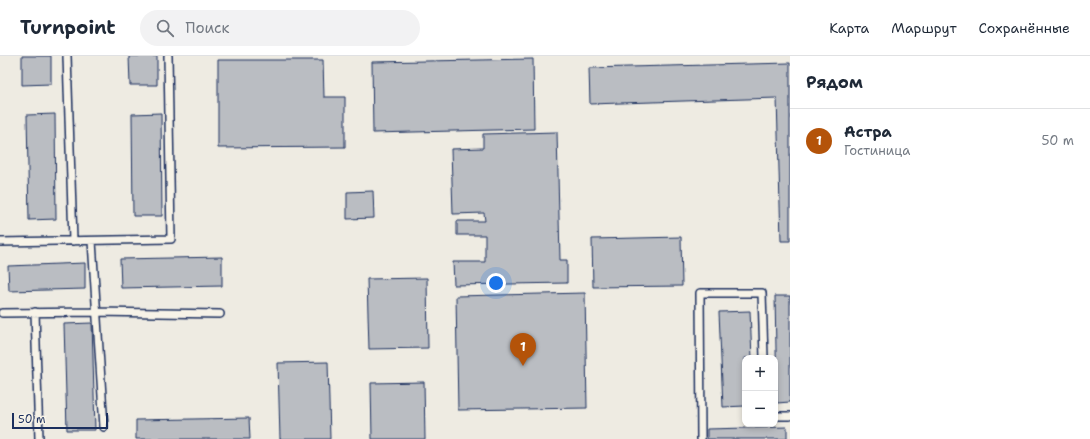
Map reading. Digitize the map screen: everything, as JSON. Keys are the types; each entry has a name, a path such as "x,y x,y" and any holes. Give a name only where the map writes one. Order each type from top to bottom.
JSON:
{"lane":[{"path":"67,56 72,241"},
{"path":"0,242 171,239 168,56"},
{"path":"92,241 104,427"},
{"path":"701,439 700,293 762,293 764,355"},
{"path":"35,312 39,439"},
{"path":"2,313 97,312 220,314"},
{"path":"778,416 790,416"}],"building":[{"path":"22,56 51,56 51,84 22,85"},
{"path":"129,56 157,56 157,85 130,85"},
{"path":"533,59 534,129 373,133 372,62"},
{"path":"218,60 323,60 324,97 345,97 345,147 218,148"},
{"path":"790,63 790,241 781,241 777,98 590,104 589,68"},
{"path":"161,113 162,216 133,216 132,114"},
{"path":"55,114 56,219 29,220 27,115"},
{"path":"557,132 560,260 567,260 567,283 454,285 453,262 485,262 485,235 457,235 457,221 485,221 484,213 453,214 451,149 483,148 483,134"},
{"path":"373,191 374,218 347,219 347,192"},
{"path":"681,237 682,286 593,287 592,239"},
{"path":"222,257 222,286 121,288 120,259"},
{"path":"85,263 85,289 9,291 8,266"},
{"path":"427,278 428,348 369,349 367,279"},
{"path":"585,293 587,408 458,410 456,296"},
{"path":"775,296 790,296 790,402 778,403 778,355 776,355"},
{"path":"750,311 752,355 742,355 742,406 723,407 719,312"},
{"path":"92,323 95,430 67,430 64,324"},
{"path":"328,362 330,439 280,439 278,363"},
{"path":"424,382 425,439 372,439 371,383"},
{"path":"249,418 250,439 136,439 136,420"},
{"path":"787,427 787,439 707,439 707,429"}],"place":[{"name":"Астра","path":"523,366"}]}
